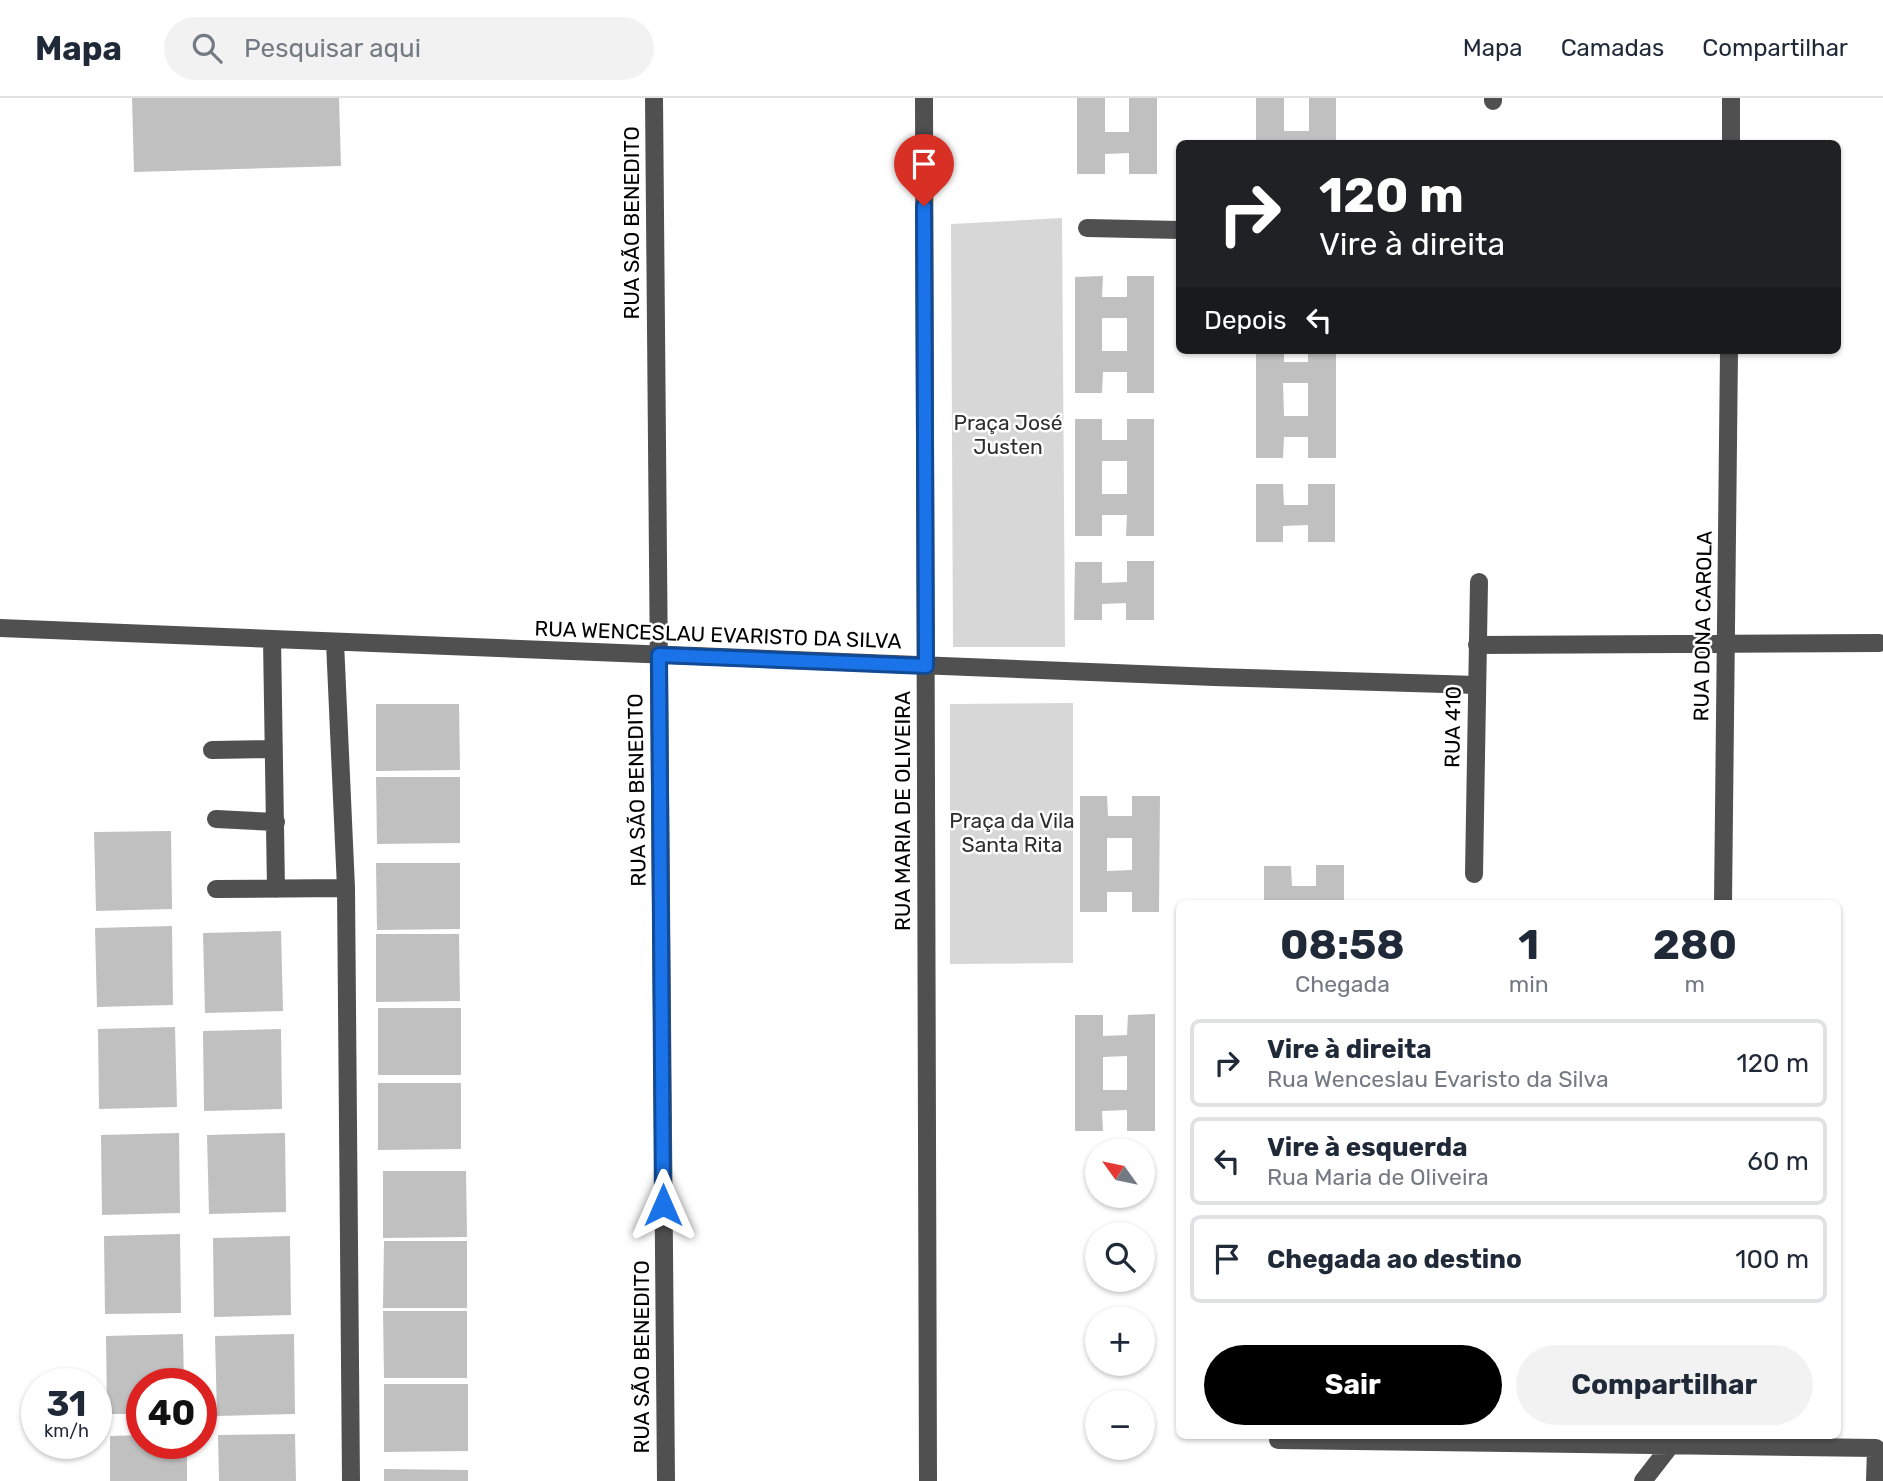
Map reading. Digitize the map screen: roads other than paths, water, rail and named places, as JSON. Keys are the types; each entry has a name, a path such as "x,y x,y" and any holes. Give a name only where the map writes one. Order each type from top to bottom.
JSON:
{"street":[{"name":"RUA SÃO BENEDITO","path":"654,98 666,1481"},
{"name":"RUA MARIA DE OLIVEIRA","path":"924,98 928,1481"},
{"path":"1731,98 1731,140"},
{"path":"1087,228 1176,230"},
{"name":"RUA DONA CAROLA","path":"1723,900 1729,354"},
{"name":"RUA 410","path":"1474,874 1479,582"},
{"name":"RUA WENCESLAU EVARISTO DA SILVA","path":"0,628 926,666 1477,685"},
{"path":"272,639 276,889"},
{"path":"335,642 346,888 351,1481"},
{"path":"1477,645 1880,643"},
{"path":"212,750 273,750"},
{"path":"216,819 276,822"},
{"path":"216,889 346,888"},
{"path":"1278,1440 1671,1445 1718,1440 1875,1448 1875,1481"},
{"path":"1643,1481 1671,1445"}],"park label":[{"name":"Praça José Justen","path":"1008,435"},
{"name":"Praça da Vila Santa Rita","path":"1012,833"}]}
